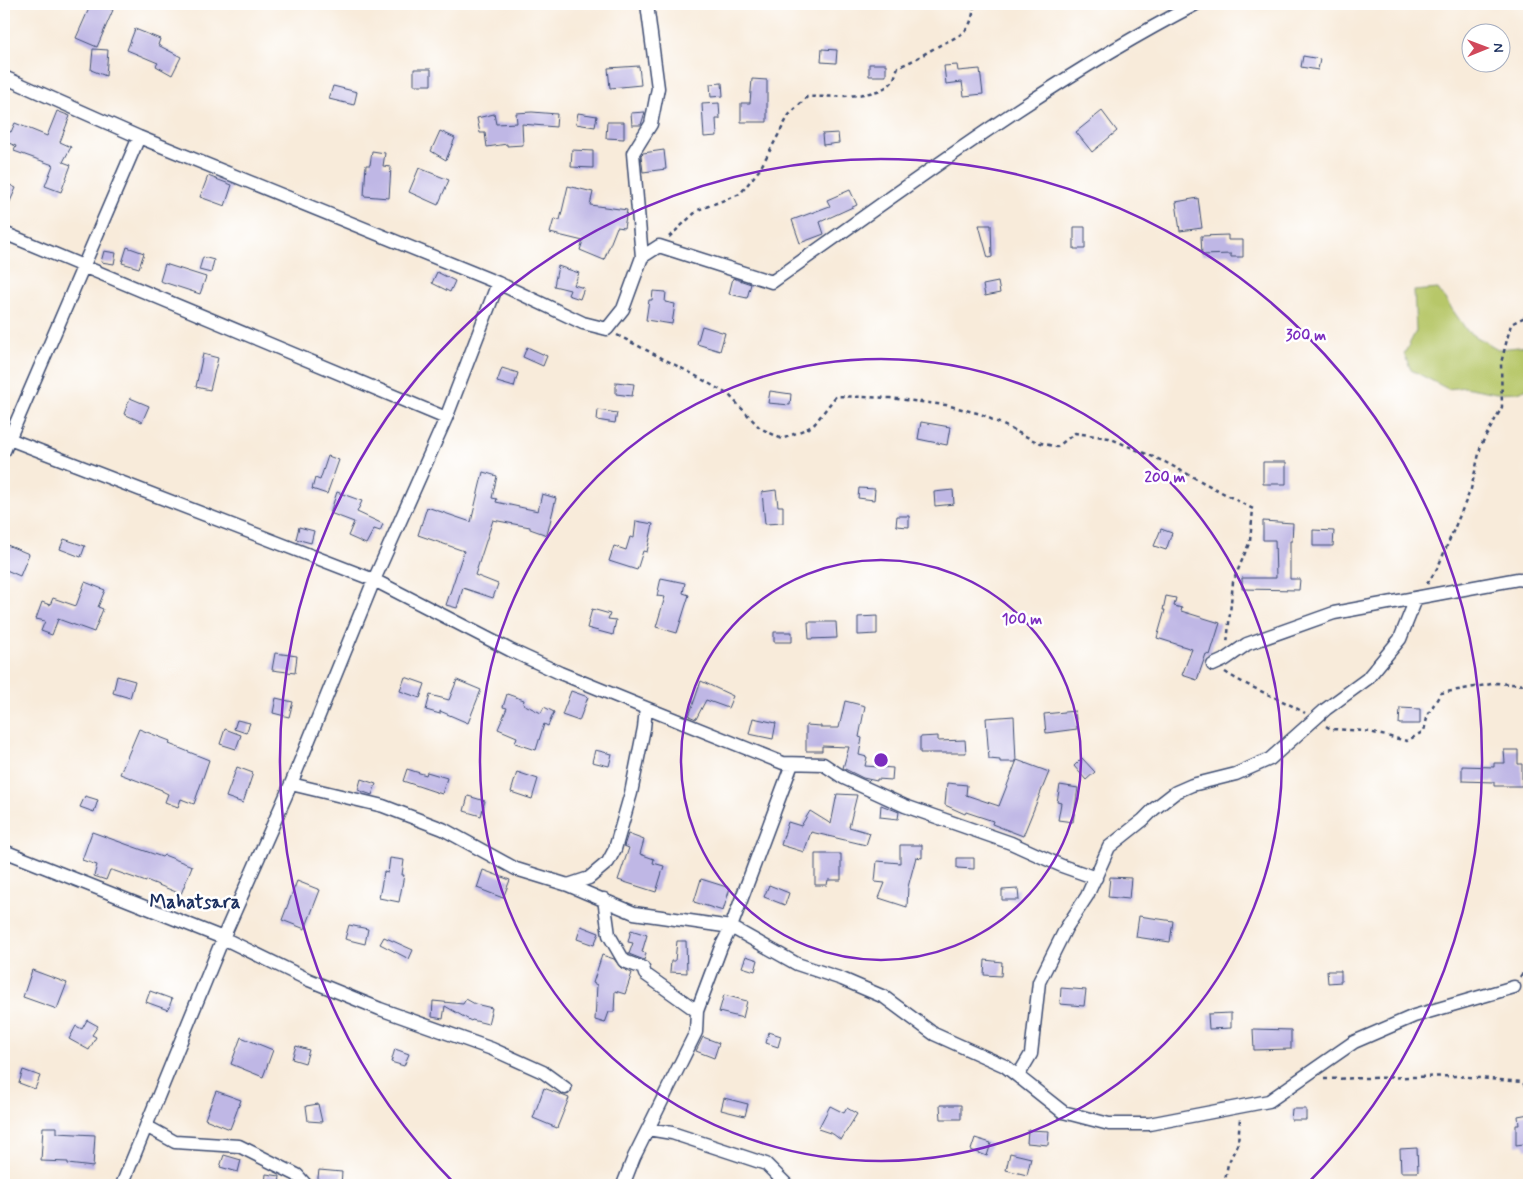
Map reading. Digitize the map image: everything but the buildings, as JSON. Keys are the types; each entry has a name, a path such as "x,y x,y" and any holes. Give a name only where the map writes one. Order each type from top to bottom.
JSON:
{"street":[{"path":"4,78 139,136 498,283 583,323 607,329 623,309 642,257 633,153 652,124 658,88 647,4"},
{"path":"642,257 659,246 772,282 898,194 930,168 1040,95 1167,19 1196,4"},
{"path":"4,451 6,438 139,136"},
{"path":"4,233 446,418"},
{"path":"122,1185 223,938 291,784 374,580 446,418 498,283"},
{"path":"6,438 374,580 510,650 560,673 783,764 823,764 844,778 905,806 1011,843 1062,866 1096,878"},
{"path":"1219,663 1247,644 1334,613 1518,579 1529,581"},
{"path":"1018,1076 1032,1054 1039,982 1066,928 1087,896 1109,847 1176,792 1192,785 1236,774 1270,759 1326,709 1366,679 1400,639 1416,598"},
{"path":"568,884 589,878 608,862 615,848 631,793 644,728 646,708"},
{"path":"623,1185 634,1157 696,1032 697,1012 792,764"},
{"path":"291,784 383,806 443,829 516,869 568,884 634,913 731,926 797,964 842,979 884,997 934,1034 1005,1066 1063,1112 1109,1124 1150,1124 1269,1101 1354,1042 1414,1016 1514,987"},
{"path":"4,851 223,938 309,980 380,1009 492,1049 543,1072 565,1088"},
{"path":"604,899 609,935 624,961 643,968 645,974 697,1012"},
{"path":"146,1126 174,1142 239,1146 296,1175 306,1185"},
{"path":"648,1129 672,1133 766,1164 787,1185"}],"path":[{"path":"659,246 698,210 740,194 760,170 789,116 807,97 864,94 882,90 892,82 898,67 920,58 933,49 962,35 970,24 974,4"},
{"path":"1416,598 1438,567 1471,489 1481,445 1502,407 1502,363 1511,324 1529,315"},
{"path":"607,329 729,395 760,428 782,439 813,426 836,396 890,398 946,405 981,414 1036,442 1057,447 1075,433 1109,438 1165,462 1253,509 1250,541 1233,582 1219,663 1239,681 1283,700 1331,729 1365,731 1407,742 1424,731 1428,714 1441,693 1497,682 1529,685"},
{"path":"1529,861 1529,866"},
{"path":"1324,1078 1458,1076 1522,1082 1529,1090"},
{"path":"1224,1185 1228,1164 1238,1143 1241,1107"}],"green space":[{"path":"1438,289 1468,332 1498,349 1529,346 1529,388 1518,392 1496,393 1465,387 1448,389 1411,370 1404,354 1416,331 1414,291"}],"district":[{"name":"Mahatsara","path":"195,901"}]}
